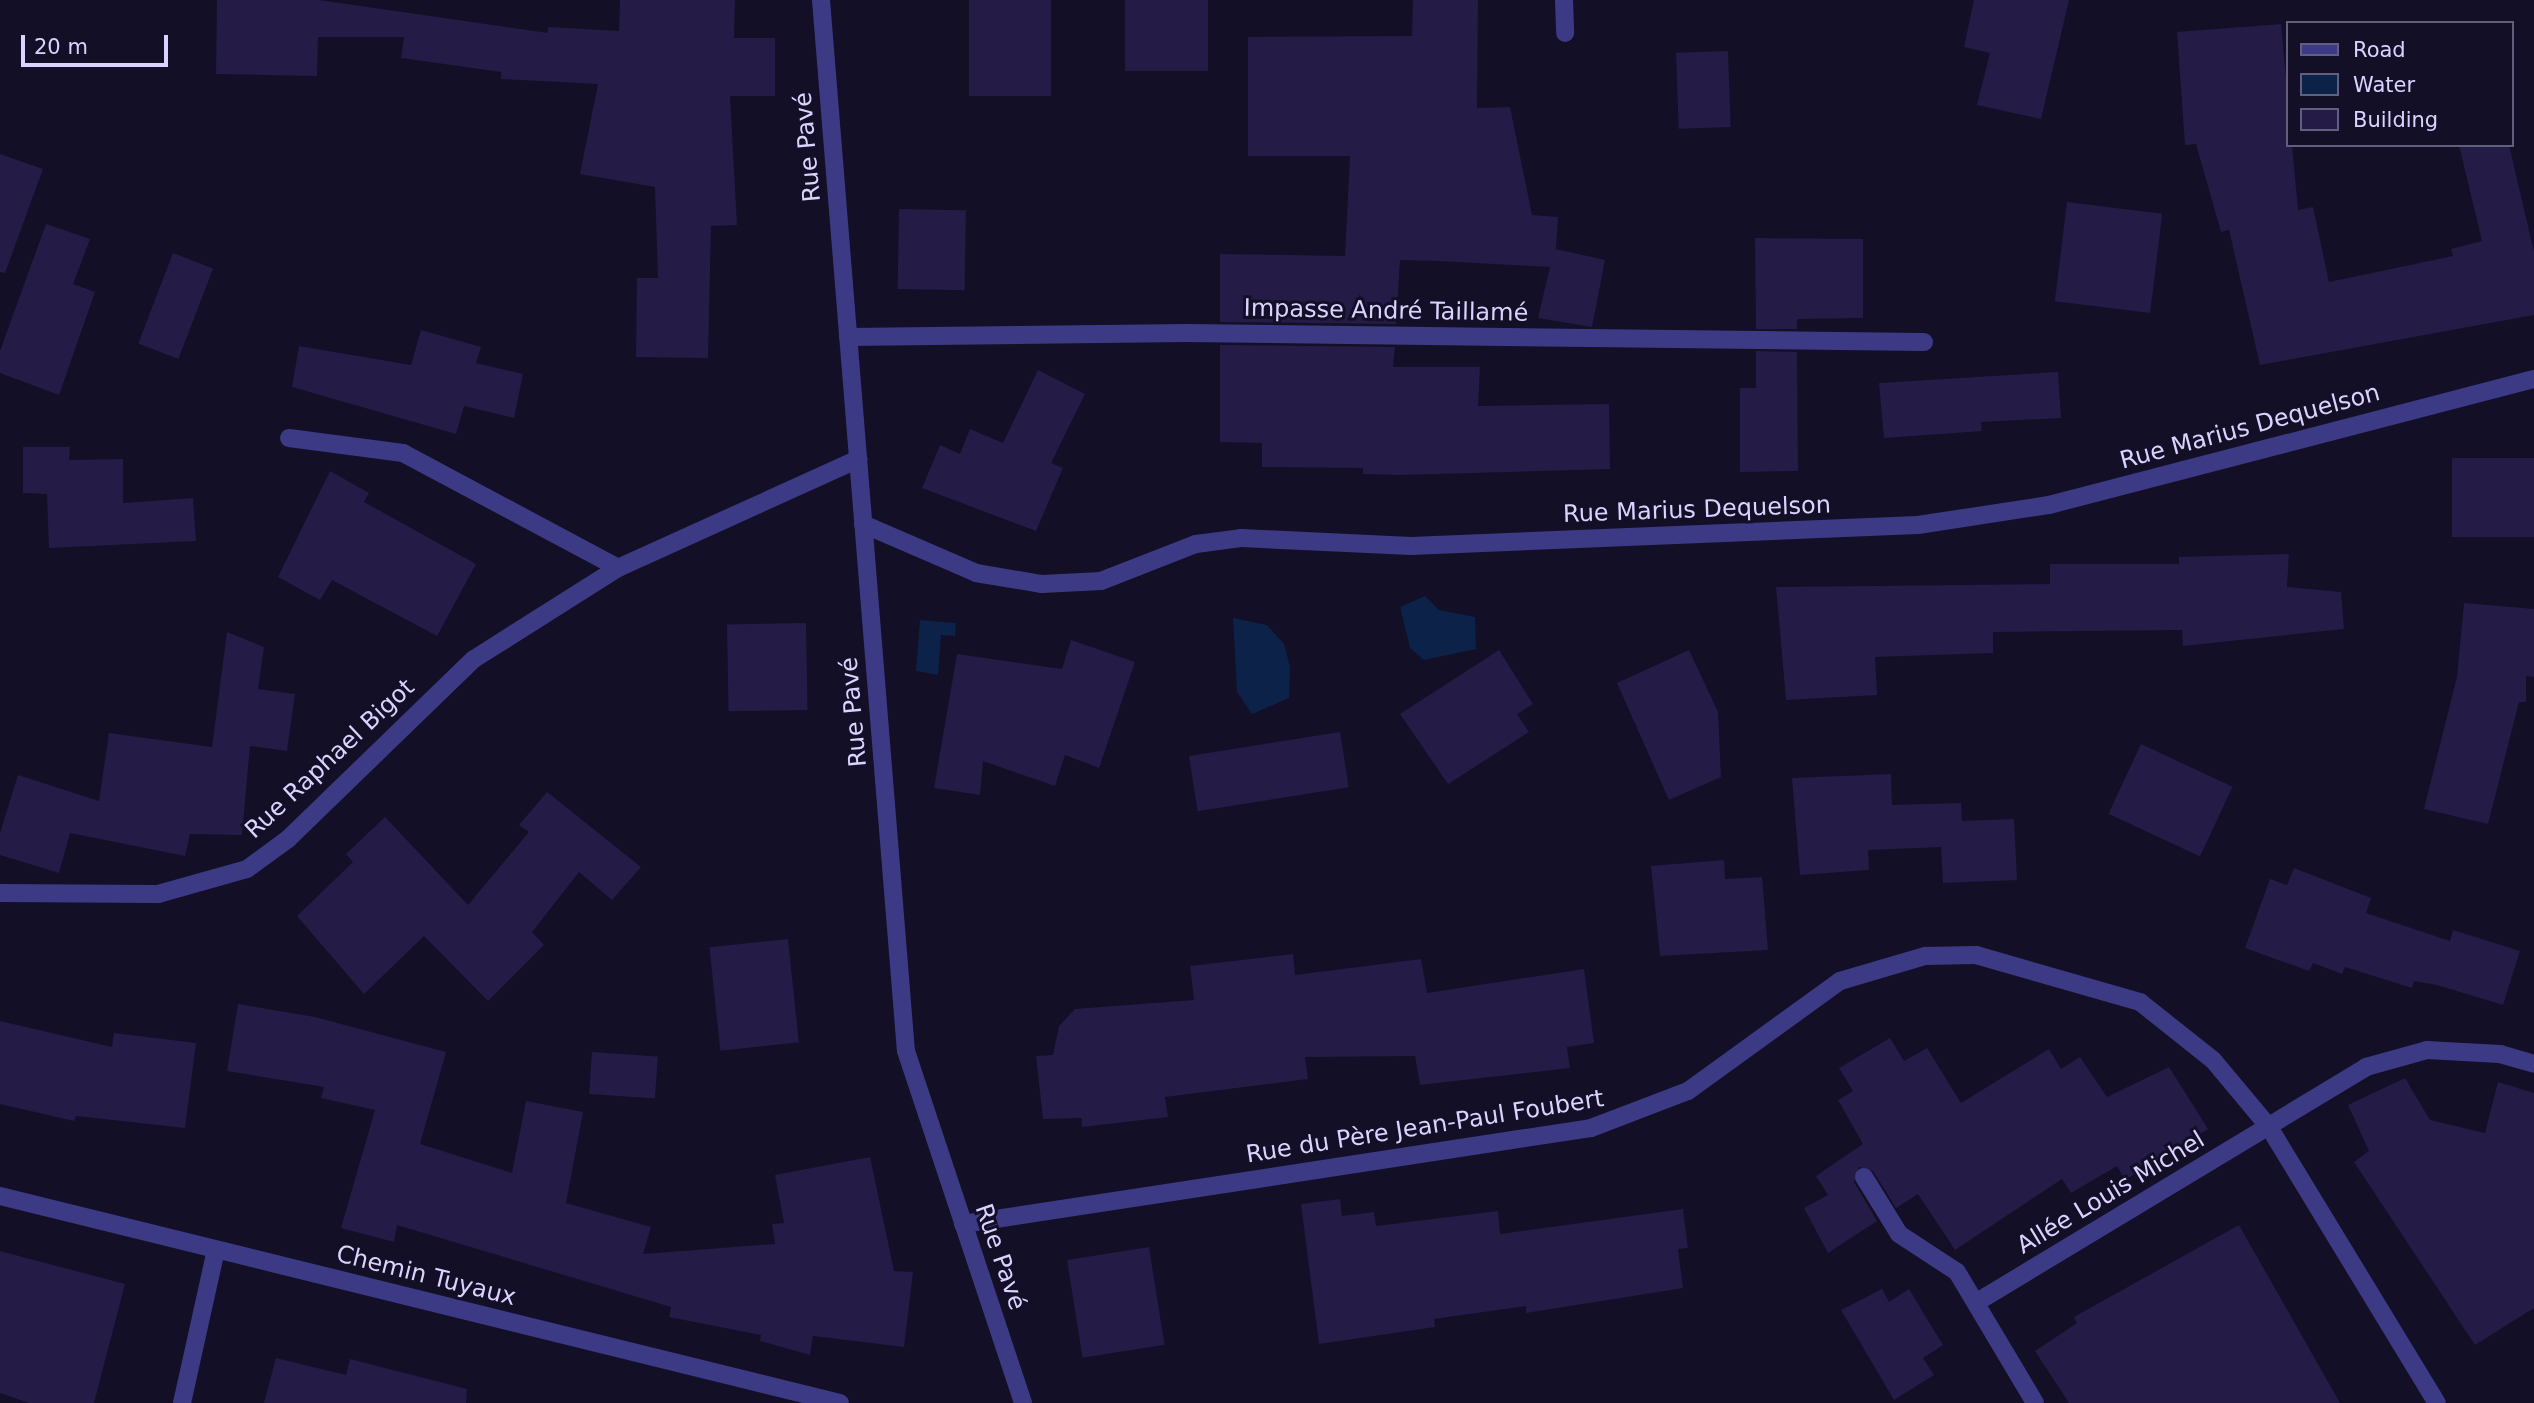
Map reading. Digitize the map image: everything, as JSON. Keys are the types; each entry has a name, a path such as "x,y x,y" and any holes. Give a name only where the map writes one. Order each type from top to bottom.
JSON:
{"street":[{"name":"Rue Pavé","path":"821,0 906,1051 1023,1403"},
{"path":"1564,0 1564,33"},
{"name":"Impasse André Taillamé","path":"848,337 1199,333 1924,342"},
{"name":"Rue Marius Dequelson","path":"863,524 976,573 1042,584 1101,581 1196,544 1241,538 1411,546 1918,525 2049,505 2534,379"},
{"path":"289,438 403,453 618,568"},
{"name":"Rue Raphael Bigot","path":"0,892 158,894 247,869 288,839 474,659 618,568 858,460"},
{"name":"Rue du Père Jean-Paul Foubert","path":"962,1224 1591,1128 1688,1091 1840,981 1925,956 1976,955 2140,1002 2213,1060 2269,1127 2437,1403"},
{"name":"Allée Louis Michel","path":"1977,1302 2366,1067 2427,1050 2500,1054 2534,1063"},
{"path":"1864,1177 1899,1234 1957,1272 2035,1403"},
{"name":"Chemin Tuyaux","path":"0,1196 840,1403"},
{"path":"182,1403 216,1250"}],"water":[{"path":"1425,596 1439,610 1475,617 1476,649 1424,660 1410,648 1400,607"},
{"path":"1233,618 1267,625 1284,644 1290,667 1289,698 1252,714 1237,692"},
{"path":"920,620 956,623 955,636 941,635 938,675 916,671"}],"building":[{"path":"217,0 319,0 548,33 548,27 619,31 620,0 735,0 734,38 775,38 775,96 730,96 737,225 711,226 708,358 636,357 637,278 658,278 655,187 580,174 598,84 501,79 501,72 401,58 404,37 318,37 317,76 216,74"},
{"path":"969,0 1051,0 1051,96 969,96"},
{"path":"1125,0 1208,0 1208,71 1125,71"},
{"path":"1413,0 1478,0 1477,108 1510,107 1532,215 1558,217 1556,249 1605,260 1592,327 1538,318 1550,267 1400,260 1396,324 1220,322 1220,254 1345,256 1350,156 1248,156 1248,37 1412,36"},
{"path":"1974,0 2069,0 2041,119 1977,105 1990,53 1964,47"},
{"path":"2281,24 2286,79 2286,147 2292,147 2298,210 2313,207 2329,282 2453,256 2451,249 2482,241 2459,147 2509,147 2534,252 2534,315 2260,365 2229,230 2221,232 2196,144 2185,145 2177,32"},
{"path":"1728,51 1731,127 1679,129 1676,53"},
{"path":"0,154 43,169 5,273 0,272"},
{"path":"2067,202 2162,214 2150,313 2055,301"},
{"path":"899,209 966,210 965,290 898,289"},
{"path":"46,224 90,239 73,284 95,292 59,395 0,373 0,351"},
{"path":"1755,238 1863,239 1863,318 1797,319 1797,329 1756,329"},
{"path":"173,253 213,268 178,359 138,344"},
{"path":"421,330 481,347 476,363 523,374 514,418 464,406 456,434 292,387 299,346 411,365"},
{"path":"1220,345 1395,347 1393,367 1480,367 1478,406 1609,404 1610,469 1399,475 1363,474 1363,468 1262,467 1262,443 1220,442"},
{"path":"1756,351 1797,352 1798,471 1740,472 1740,388 1756,388"},
{"path":"1038,370 1085,394 1051,463 1063,468 1036,531 922,488 940,445 960,454 970,429 1003,443"},
{"path":"2058,372 2061,418 1981,422 1982,431 1884,438 1879,383"},
{"path":"23,447 70,447 69,460 123,459 123,503 193,498 196,541 49,548 47,494 23,493"},
{"path":"2452,458 2534,458 2534,537 2452,537"},
{"path":"330,471 369,493 364,502 476,564 437,636 332,580 320,600 278,577"},
{"path":"2289,554 2287,587 2341,592 2344,629 2183,646 2182,630 1993,632 1993,653 1875,657 1877,695 1786,700 1776,587 2050,584 2050,564 2179,564 2179,557"},
{"path":"2464,603 2534,609 2534,677 2526,676 2526,702 2519,702 2488,824 2424,809 2457,677"},
{"path":"806,623 808,710 729,711 727,624"},
{"path":"227,632 264,647 258,689 295,694 287,751 250,746 242,835 190,834 185,856 70,833 59,873 0,855 0,833 18,775 99,801 109,733 212,747"},
{"path":"1071,640 1135,662 1099,768 1065,755 1055,786 983,761 980,795 934,788 957,654 1062,669"},
{"path":"1499,650 1533,704 1517,714 1529,732 1448,784 1400,714"},
{"path":"1689,650 1718,712 1721,777 1669,800 1617,683"},
{"path":"1340,732 1349,787 1198,811 1189,756"},
{"path":"2141,744 2233,787 2200,856 2108,814"},
{"path":"1891,774 1892,805 1961,803 1962,821 2014,819 2017,880 1943,883 1941,847 1868,850 1869,870 1800,875 1792,778"},
{"path":"547,792 641,867 612,900 579,872 532,932 544,945 488,1001 424,936 364,994 297,916 353,862 346,854 385,817 468,905 529,832 519,825"},
{"path":"1724,860 1725,879 1762,877 1768,950 1660,956 1651,866"},
{"path":"2294,868 2371,898 2366,913 2450,941 2453,930 2520,951 2503,1005 2437,985 2414,981 2412,988 2345,967 2342,974 2313,963 2309,971 2245,948 2270,879 2287,885"},
{"path":"788,939 799,1042 720,1051 709,947"},
{"path":"1293,954 1295,975 1421,959 1427,993 1584,969 1594,1043 1567,1047 1570,1068 1420,1085 1415,1056 1305,1057 1308,1079 1165,1097 1168,1117 1082,1127 1082,1118 1043,1119 1036,1056 1053,1055 1059,1026 1075,1009 1194,1000 1190,966"},
{"path":"238,1004 315,1017 446,1052 420,1144 512,1173 526,1101 583,1112 566,1203 651,1227 643,1254 775,1244 772,1224 784,1223 775,1175 870,1157 894,1271 913,1272 904,1347 813,1336 810,1355 760,1341 761,1335 669,1317 671,1307 397,1225 394,1242 341,1228 375,1110 321,1098 324,1087 227,1071"},
{"path":"0,1021 112,1047 114,1033 196,1043 185,1128 76,1116 74,1121 0,1104"},
{"path":"1890,1038 1904,1061 1927,1048 1961,1103 2049,1049 2061,1069 2080,1057 2107,1097 2169,1067 2208,1129 2125,1180 2117,1166 2071,1193 2062,1179 1955,1250 1918,1194 1896,1208 1873,1171 1859,1167 1854,1182 1877,1221 1828,1253 1804,1208 1828,1195 1816,1176 1863,1144 1838,1100 1853,1091 1839,1068"},
{"path":"592,1052 658,1057 655,1099 589,1094"},
{"path":"2405,1078 2430,1120 2485,1133 2498,1082 2534,1093 2534,1308 2475,1345 2354,1162 2369,1151 2348,1105"},
{"path":"1340,1199 1342,1216 1374,1212 1376,1226 1498,1211 1500,1234 1683,1209 1688,1248 1678,1249 1683,1288 1526,1313 1526,1306 1434,1319 1435,1327 1319,1344 1301,1204"},
{"path":"2239,1225 2340,1403 2069,1403 2035,1351 2077,1323 2074,1317"},
{"path":"1149,1247 1164,1345 1083,1358 1067,1260"},
{"path":"0,1251 125,1284 94,1403 29,1403 0,1393"},
{"path":"1882,1289 1889,1302 1909,1289 1943,1345 1923,1358 1934,1375 1894,1400 1841,1310"},
{"path":"276,1358 346,1375 350,1359 467,1389 466,1403 264,1403"}]}
